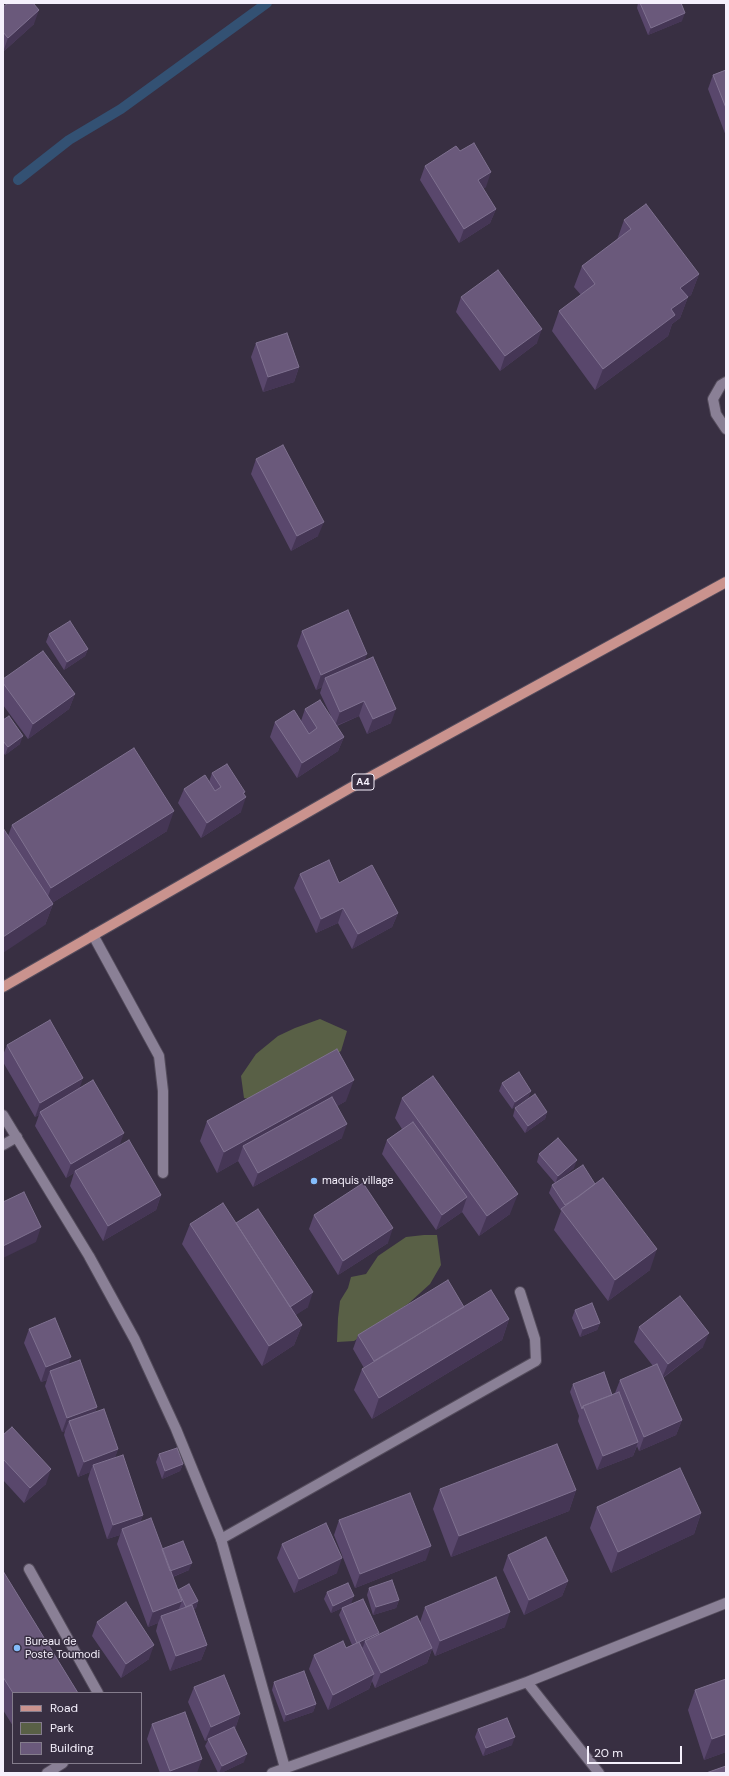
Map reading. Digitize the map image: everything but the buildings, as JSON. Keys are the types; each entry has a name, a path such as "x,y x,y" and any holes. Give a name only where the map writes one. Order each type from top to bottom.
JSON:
{"main road":[{"name":"A4","path":"3,986 350,788 726,582"}],"street":[{"path":"726,382 721,385 713,399 716,414 726,429"},
{"path":"93,935 159,1056 163,1091 163,1173"},
{"path":"3,1115 89,1256 135,1340 176,1429 221,1538 285,1768"},
{"path":"3,1145 17,1137"},
{"path":"221,1538 536,1361 536,1339 520,1292"},
{"path":"29,1569 97,1692"},
{"path":"272,1773 527,1682 726,1603"},
{"path":"527,1682 599,1773"},
{"path":"47,1773 61,1764"}],"green space":[{"path":"320,1019 347,1031 341,1051 258,1101 244,1098 241,1076 256,1054 278,1036"},
{"path":"437,1235 441,1265 430,1284 409,1303 354,1341 337,1342 340,1301 348,1288 351,1277 366,1274 378,1256 406,1237"}],"waterway":[{"path":"18,180 69,140 121,109 267,3"}],"place":[{"name":"maquis village","path":"314,1181"},
{"name":"Bureau de Poste Toumodi","path":"17,1648"}]}
